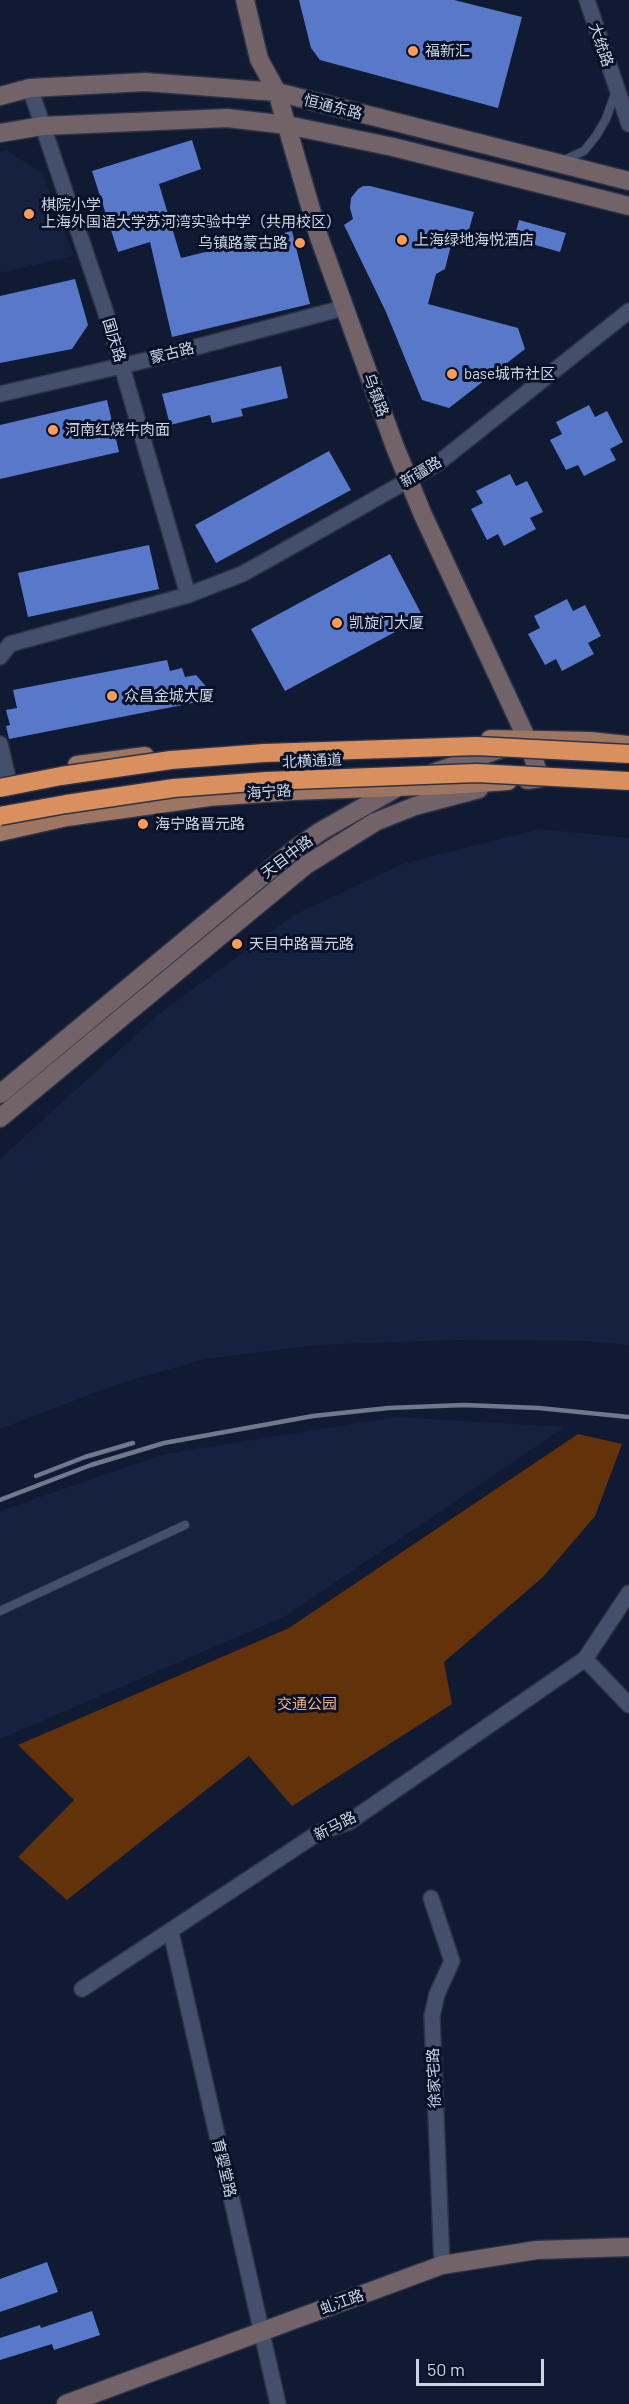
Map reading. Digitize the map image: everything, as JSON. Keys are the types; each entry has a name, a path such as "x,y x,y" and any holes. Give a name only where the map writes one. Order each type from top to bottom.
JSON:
{"highway":[{"name":"北横通道","path":"3,782 171,760 264,753 477,746 629,754"},
{"name":"北横通道","path":"0,816 174,788 266,781 477,773 629,781"}],"main road":[{"name":"乌镇路","path":"245,0 259,59 277,92 319,237 343,308 409,481 527,739 540,778"},
{"name":"恒通东路","path":"0,96 30,88 146,82 277,92 629,181"},
{"name":"恒通东路","path":"0,133 42,126 226,118 287,125 393,147 629,206"},
{"name":"天目中路","path":"0,1094 295,849 321,831 399,786 527,739 629,745"},
{"path":"3,782 113,759 203,751 402,740 527,739"},
{"name":"天目中路","path":"0,1118 283,882 330,848 375,822 415,806 457,794 540,778 629,787"},
{"name":"海宁路","path":"0,832 87,814 209,797 293,790 450,785 540,778"},
{"name":"虬江路","path":"66,2404 442,2265 537,2250 629,2247"}],"street":[{"name":"大统路","path":"587,0 629,124"},
{"name":"国庆路","path":"30,88 122,366 188,595"},
{"name":"蒙古路","path":"0,394 122,366 343,308"},
{"name":"新疆路","path":"0,657 10,644 188,595 242,573 437,464 629,312"},
{"path":"0,744 3,782"},
{"path":"629,1593 585,1659 629,1705"},
{"name":"新马路","path":"82,1989 318,1833 349,1822 585,1659"},
{"name":"徐家宅路","path":"431,1898 452,1961 437,1994 432,2016 442,2265"},
{"name":"育婴堂路","path":"171,1932 278,2404"}],"lane":[{"path":"558,163 584,151 596,136 606,119 616,90"},
{"path":"0,1611 185,1526"}],"shaded area":[{"name":"棋院小学 上海外国语大学苏河湾实验中学（共用校区）","path":"6,150 42,173 74,256 0,273 0,152"},
{"path":"539,829 629,838 629,1345 586,1341 454,1340 316,1345 205,1359 115,1385 0,1429 0,1159 159,1014 294,915 402,864"},
{"path":"396,1417 565,1427 284,1617 0,1739 0,1511 164,1454"}],"green space":[{"name":"交通公园","path":"578,1434 622,1444 595,1516 543,1577 444,1662 452,1704 292,1806 249,1756 67,1900 18,1857 74,1800 18,1745 289,1628"}],"building":[{"name":"福新汇","path":"299,0 454,0 522,17 498,108 320,60 311,48"},
{"path":"192,140 201,169 159,184 181,258 292,231 310,304 172,337 150,242 118,252 92,171"},
{"path":"363,186 474,212 466,240 453,237 445,269 436,274 428,304 518,328 525,349 449,408 422,400 386,312 344,225 353,219 350,208 351,198"},
{"path":"519,220 566,233 560,252 514,239"},
{"path":"75,279 88,325 72,349 0,363 0,296"},
{"path":"281,366 288,398 241,409 243,416 212,423 210,415 170,425 162,394"},
{"path":"107,400 119,452 0,479 0,425"},
{"path":"589,405 595,417 607,411 623,442 610,449 616,460 584,476 578,465 566,470 550,440 562,434 556,422"},
{"path":"329,451 351,490 216,563 195,525"},
{"path":"510,474 516,486 527,481 543,512 530,518 536,529 504,546 498,534 487,540 471,509 483,503 476,491"},
{"path":"149,545 159,589 28,617 18,573"},
{"name":"凯旋门大厦","path":"390,554 423,617 285,691 251,629"},
{"path":"567,599 573,611 585,605 601,636 588,643 594,654 562,671 556,659 545,665 528,634 540,628 534,616"},
{"name":"众昌金城大厦","path":"167,660 170,671 182,668 185,677 196,675 211,692 208,700 9,739 6,726 10,725 6,710 17,708 13,690"},
{"path":"47,2262 58,2292 0,2312 0,2279"},
{"path":"92,2311 100,2335 54,2350 52,2344 0,2360 0,2338 40,2325 41,2328"}],"railway":[{"path":"0,1500 91,1465 164,1443 313,1416 388,1408 464,1405 539,1408 629,1417"},
{"path":"36,1476 85,1457 133,1443"}],"place":[{"name":"福新汇","path":"413,51"},
{"name":"棋院小学 上海外国语大学苏河湾实验中学（共用校区）","path":"29,214"},
{"name":"上海绿地海悦酒店","path":"402,240"},
{"name":"乌镇路蒙古路","path":"300,243"},
{"name":"base城市社区","path":"452,374"},
{"name":"河南红烧牛肉面","path":"53,430"},
{"name":"凯旋门大厦","path":"337,623"},
{"name":"众昌金城大厦","path":"112,696"},
{"name":"海宁路晋元路","path":"143,824"},
{"name":"天目中路晋元路","path":"237,944"}]}
